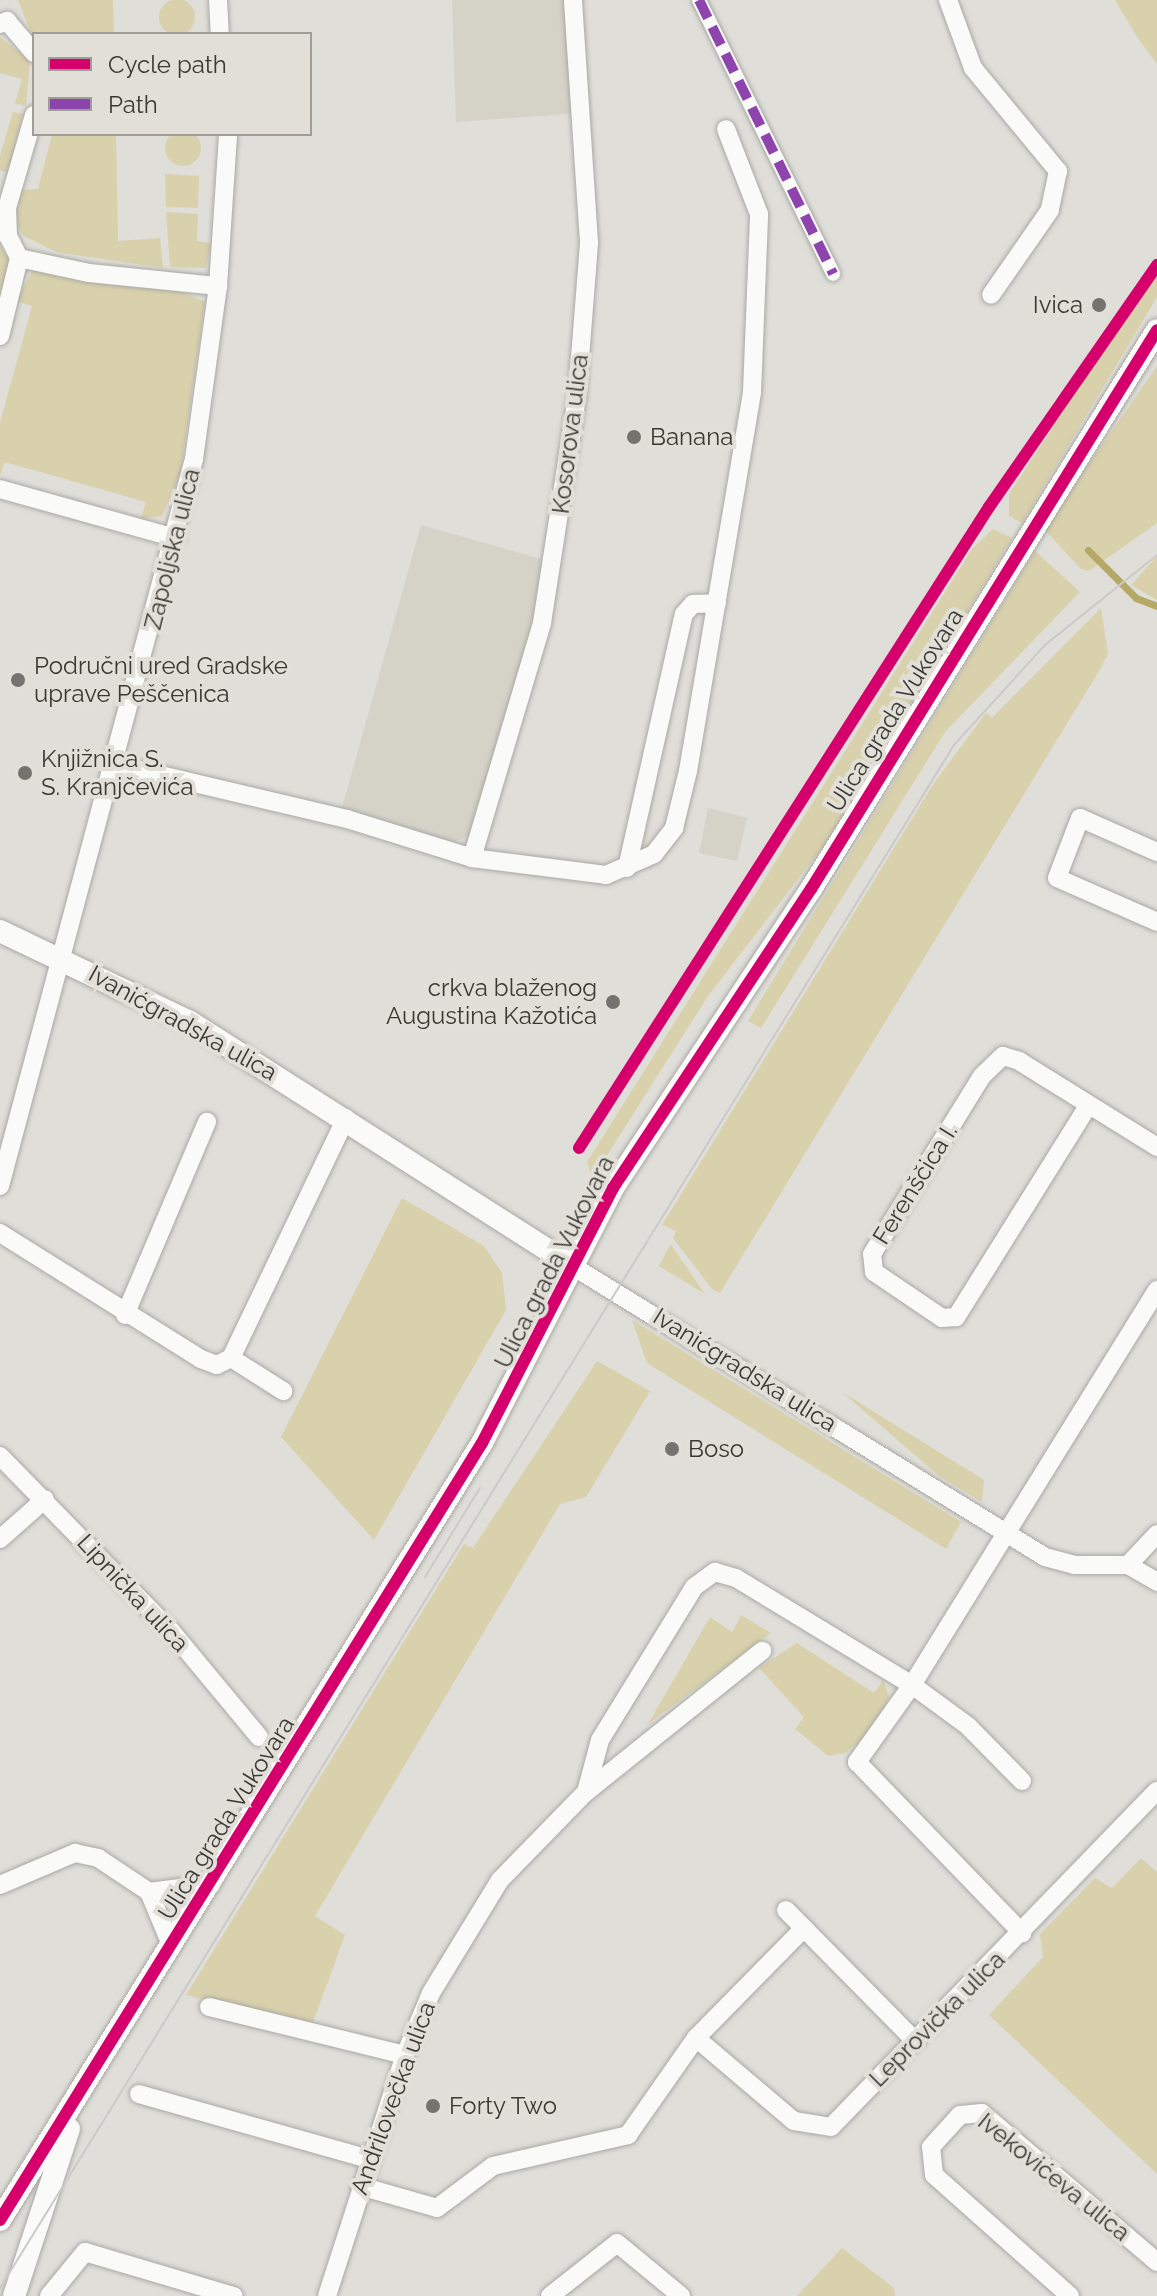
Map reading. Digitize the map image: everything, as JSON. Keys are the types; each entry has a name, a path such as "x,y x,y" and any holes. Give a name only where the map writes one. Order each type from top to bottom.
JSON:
{"street":[{"path":"218,0 220,32"},
{"name":"Kosorova ulica","path":"472,858 542,623 577,396 589,242 573,0"},
{"path":"699,0 833,274"},
{"path":"948,0 973,68 1058,171 1050,210 991,295"},
{"path":"0,24 7,21 32,51"},
{"path":"0,336 19,258 8,236 7,208 32,122"},
{"path":"114,764 347,819 472,858 606,875 654,854 674,828 717,603 760,297 759,214 726,129"},
{"name":"Zapoljska ulica","path":"60,955 175,538 218,286 228,136"},
{"path":"19,258 89,273 218,286"},
{"name":"Ulica grada Vukovara","path":"0,2220 89,2084 482,1443 613,1188 811,889 1157,330"},
{"path":"0,489 175,538"},
{"path":"627,868 684,614 693,604 717,603"},
{"path":"1157,852 1080,818 1057,878 1157,922"},
{"name":"Ivanićgradska ulica","path":"0,931 60,955 190,1022 346,1118 574,1267 1007,1535 1061,1564 1128,1565 1157,1582"},
{"name":"Ivanićgradska ulica","path":"0,1186 60,955"},
{"name":"Ferenščica I.","path":"1088,1106 956,1317 942,1318 874,1272 872,1254 993,1061 1019,1061 1157,1147"},
{"path":"0,1233 125,1315 217,1365 231,1358 346,1118"},
{"path":"125,1315 207,1122"},
{"path":"1022,1933 857,1762 912,1685 1157,1290"},
{"path":"231,1358 283,1391"},
{"name":"Lipnička ulica","path":"0,1456 171,1631 259,1737"},
{"path":"0,1539 45,1499"},
{"path":"1128,1565 1157,1534"},
{"path":"586,1792 600,1740 694,1587 715,1572 736,1578 912,1685 968,1726 1022,1781"},
{"name":"Andrilovečka ulica","path":"327,2296 360,2186 405,2055 431,1993 500,1880 586,1792 762,1651"},
{"name":"Leprovička ulica","path":"696,2038 794,2121 815,2129 831,2127 1157,1791"},
{"path":"0,1885 75,1853 98,1858 149,1892 172,1947"},
{"path":"149,1892 211,1884"},
{"path":"786,1910 914,2040"},
{"path":"360,2186 437,2208 493,2166 620,2139 696,2038 804,1928"},
{"path":"209,2007 405,2055"},
{"name":"Ulica grada Vukovara","path":"14,2296 89,2084"},
{"path":"139,2094 369,2159"},
{"name":"Ivekovićeva ulica","path":"1070,2296 934,2175 931,2147 960,2115 982,2113 1157,2262"},
{"path":"550,2296 610,2244 626,2247 681,2296"},
{"path":"49,2296 80,2252 196,2292 234,2296"}],"shaded area":[{"path":"18,0 113,0 114,32 32,32 32,36"},
{"path":"170,0 184,0 194,10 194,24 187,32 167,32 160,24 160,10"},
{"path":"452,0 572,0 579,113 456,122"},
{"path":"1115,0 1157,0 1157,64 1137,37"},
{"path":"0,37 30,61 26,106 15,103 22,79 0,73"},
{"path":"13,112 23,114 8,173 0,170 0,156"},
{"path":"51,136 116,136 118,241 160,238 163,268 56,252 22,235 12,212 20,190 38,189"},
{"path":"170,136 196,136 201,148 196,161 183,166 170,161 165,148"},
{"path":"165,174 199,176 198,208 166,207"},
{"path":"166,212 198,214 197,241 211,243 206,268 170,267"},
{"path":"0,246 12,263 0,313"},
{"path":"1157,269 1157,297 1022,523 1009,516 1009,494"},
{"path":"33,270 177,290 205,302 180,476 162,516 141,519 146,502 5,462 0,476 0,423 32,306 16,301"},
{"path":"1157,366 1157,523 1089,571 1081,569 1044,529"},
{"path":"421,525 544,560 518,693 471,835 453,842 342,808"},
{"path":"993,529 1012,538 825,844 708,996 592,1179 587,1162 972,549"},
{"path":"1035,551 1080,592 945,732 761,1028 748,1021"},
{"path":"1157,556 1157,600 1131,585"},
{"path":"1101,608 1108,654 1099,671 720,1293 712,1289 673,1238 676,1231 662,1225 934,783 986,713 992,718"},
{"path":"708,808 747,818 737,861 699,853"},
{"path":"402,1198 484,1246 502,1273 506,1310 374,1540 281,1437"},
{"path":"672,1246 705,1294 659,1266"},
{"path":"632,1320 961,1522 946,1549 647,1363"},
{"path":"597,1361 650,1391 586,1497 560,1504 315,1916 345,1935 312,2025 186,1995 464,1544 473,1548"},
{"path":"842,1392 984,1480 982,1502 939,1476"},
{"path":"741,1615 771,1633 648,1724 710,1617 732,1632"},
{"path":"797,1643 874,1693 883,1680 889,1697 876,1728 845,1753 828,1756 795,1729 804,1717 759,1668"},
{"path":"1141,1858 1157,1872 1157,2174 989,2015 1043,1957 1040,1934 1095,1878 1112,1888"},
{"path":"842,2248 894,2288 895,2296 797,2296"}],"waterway":[{"path":"1088,550 1136,598 1157,606"}],"tram line":[{"path":"0,2288 954,745 1045,645 1157,555"},
{"path":"425,1577 480,1488"}],"marked path":[{"path":"699,0 833,274"}],"cycle path":[{"path":"579,1148 989,507 1157,265"},
{"path":"0,2220 482,1443 613,1188 811,889 1157,330"}],"place":[{"name":"Ivica","path":"1099,305"},
{"name":"Banana","path":"634,437"},
{"name":"Područni ured Gradske uprave Peščenica","path":"18,680"},
{"name":"Knjižnica S. S. Kranjčevića","path":"25,773"},
{"name":"crkva blaženog Augustina Kažotića","path":"613,1002"},
{"name":"Boso","path":"672,1449"},
{"name":"Forty Two","path":"433,2106"}]}
